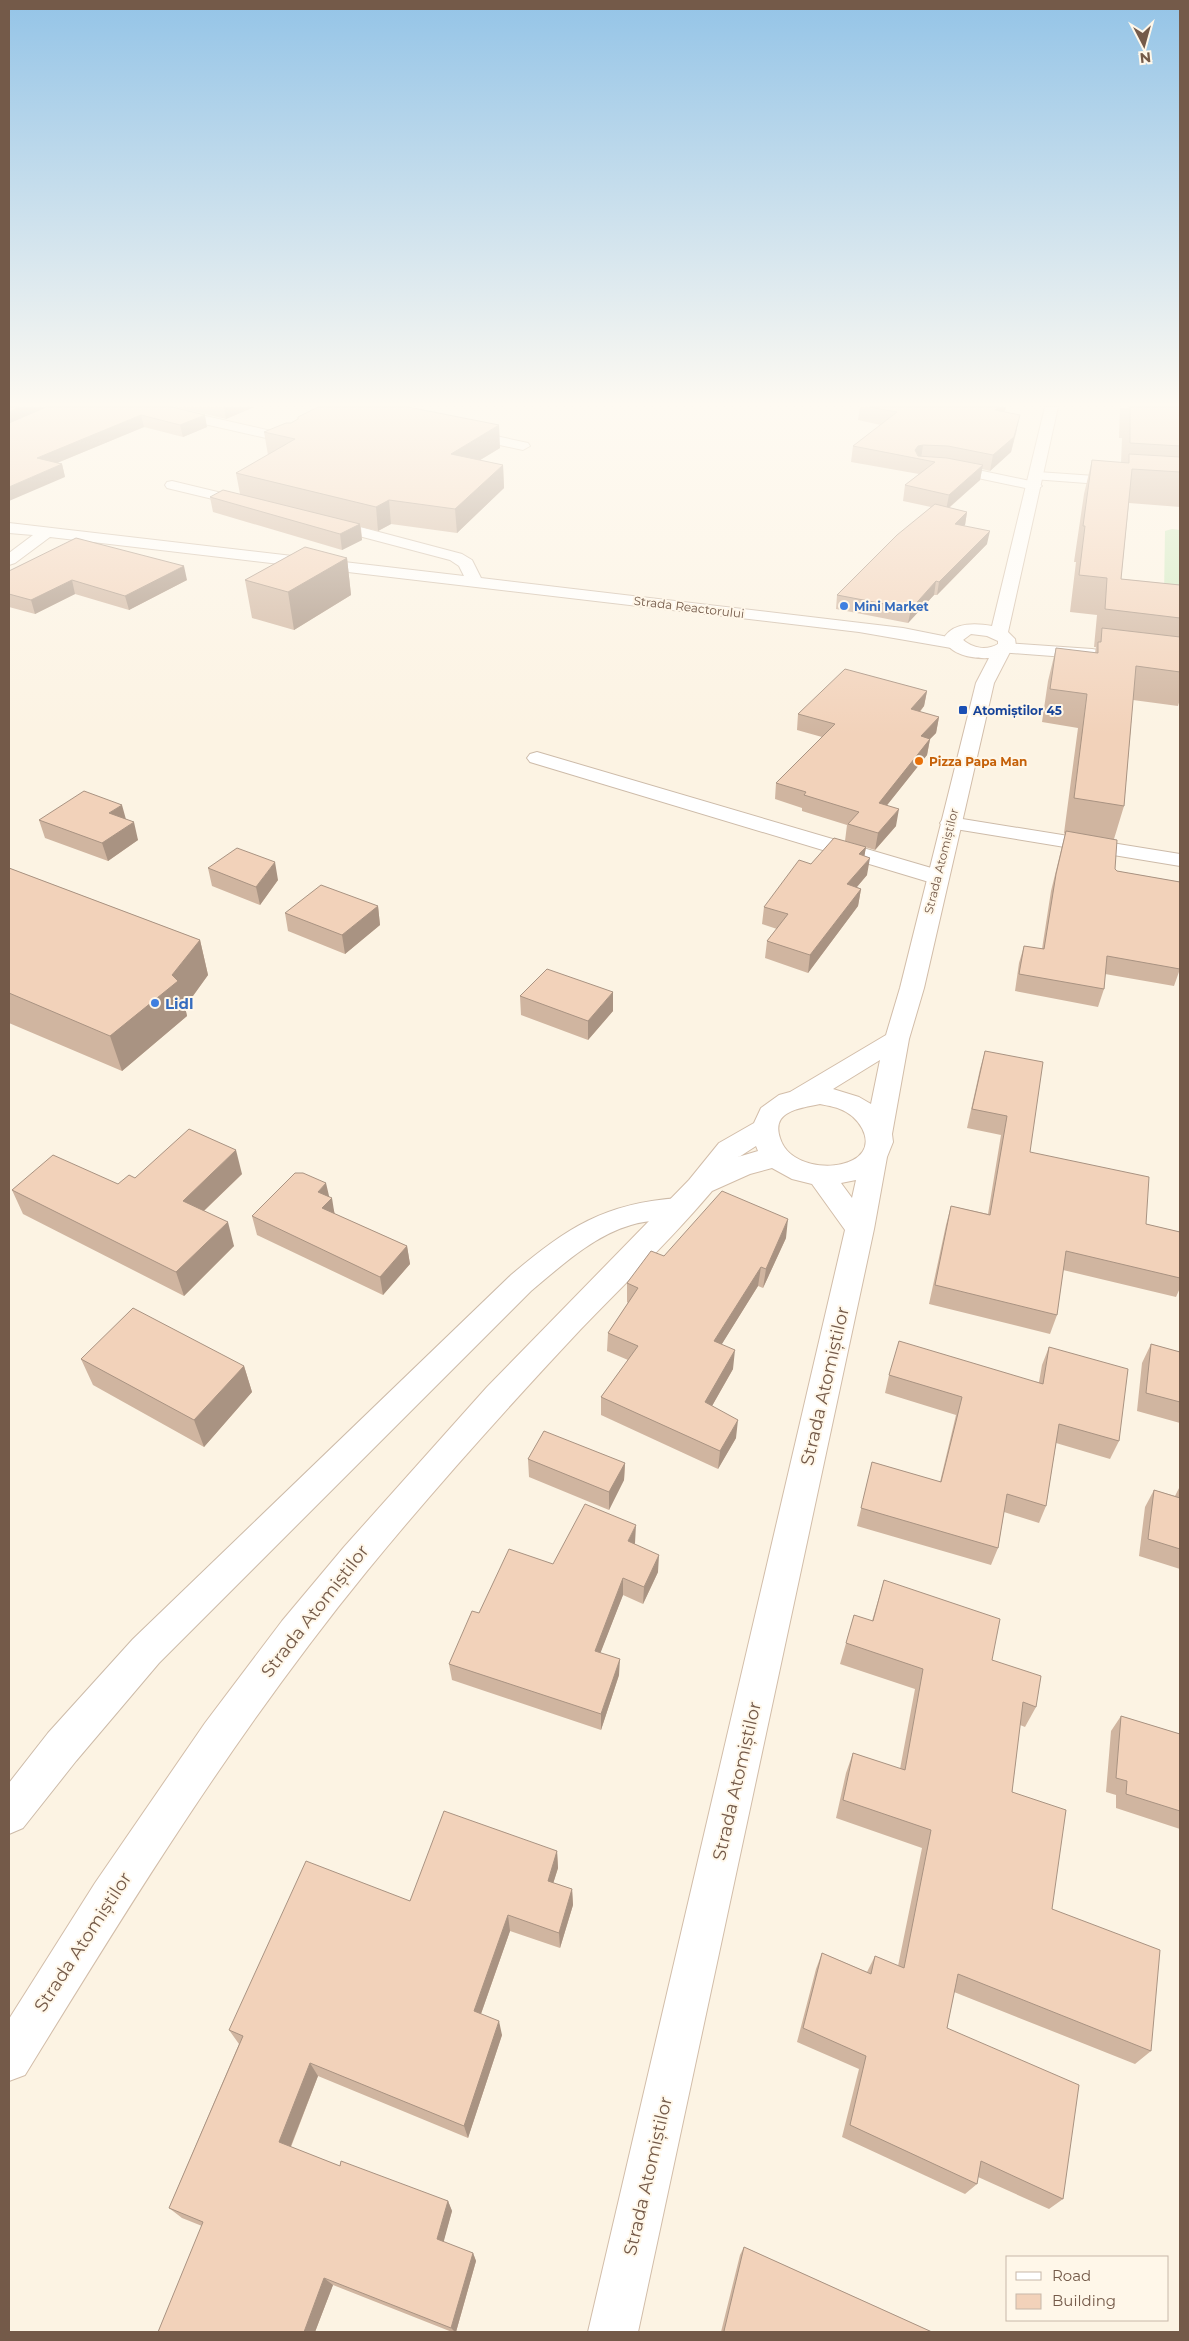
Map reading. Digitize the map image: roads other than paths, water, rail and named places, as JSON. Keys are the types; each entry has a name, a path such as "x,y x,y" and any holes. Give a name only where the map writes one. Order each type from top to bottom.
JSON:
{"street":[{"name":"Strada Atomiștilor","path":"613,2332 860,1229 897,1039 912,988 984,683 1002,642 1004,610 1027,516"},
{"path":"315,520 456,557 466,562 475,582"},
{"name":"Strada Reactorului","path":"9,528 1002,642 1109,656"},
{"path":"9,560 47,532"},
{"path":"984,683 962,638 1004,610"},
{"path":"537,758 937,877"},
{"path":"950,824 1180,860"},
{"path":"800,1097 820,1095 849,1103 858,1107 872,1119 877,1146 861,1169 843,1176 821,1176 788,1166 776,1157 767,1146 764,1128 771,1112 784,1103 800,1097 897,1039"},
{"name":"Strada Atomiștilor","path":"9,2058 110,1898 219,1737 295,1634 362,1551 498,1396 689,1197 729,1150 764,1128"},
{"name":"Strada Atomiștilor","path":"9,1814 62,1747 146,1651 521,1283 550,1258 602,1224 689,1197 730,1169 754,1161 776,1157"},
{"path":"821,1176 860,1229"}],"place":[{"name":"Mini Market","path":"844,606"},
{"name":"Atomiștilor 45","path":"963,710"},
{"name":"Pizza Papa Man","path":"919,761"},
{"name":"Lidl","path":"155,1003"}]}
